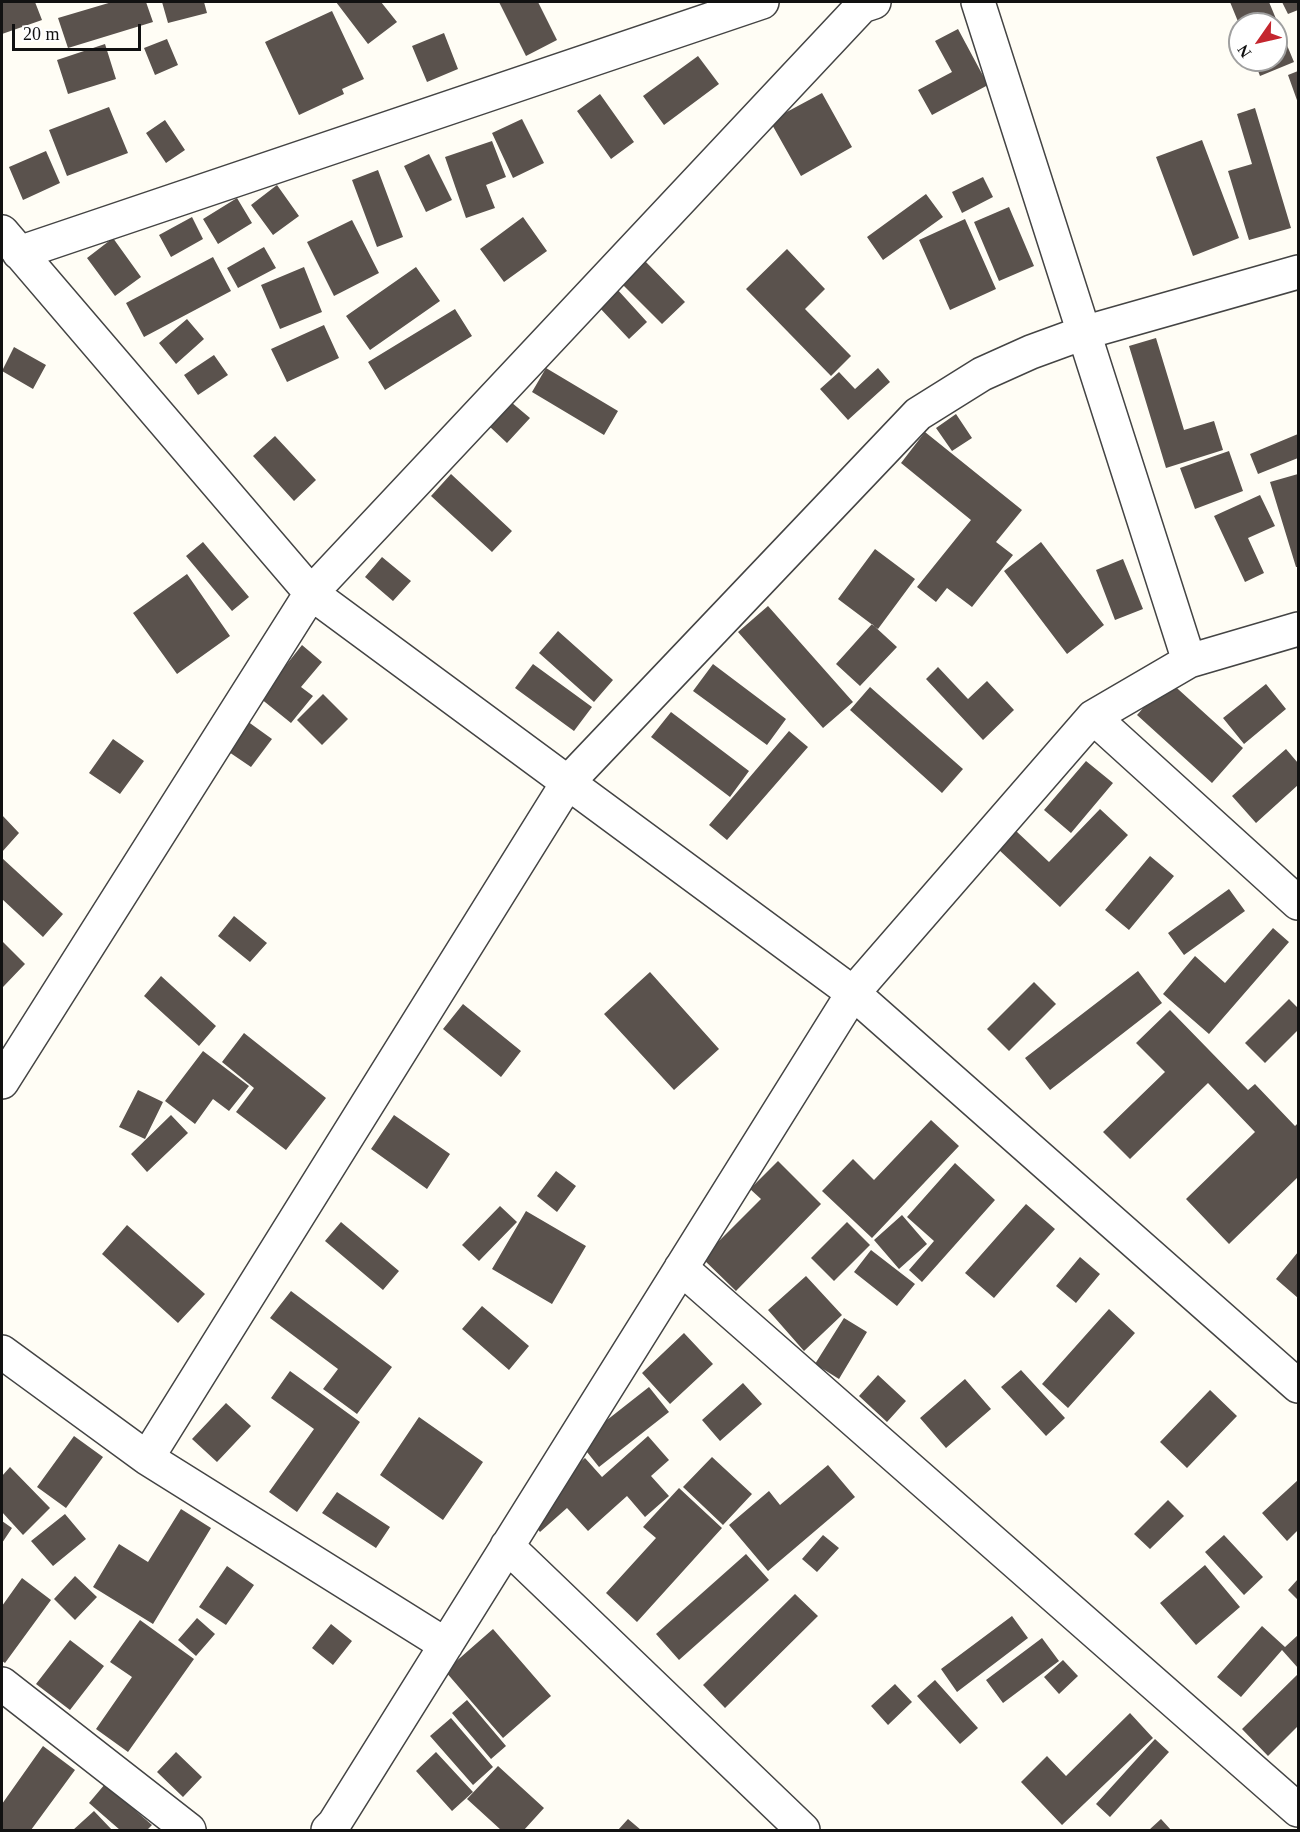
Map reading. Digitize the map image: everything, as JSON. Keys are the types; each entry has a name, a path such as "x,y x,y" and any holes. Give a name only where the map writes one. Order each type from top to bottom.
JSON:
{"street":[{"path":"762,2 10,242 311,593 853,993 1299,1386"},
{"path":"978,2 1189,661"},
{"path":"2,1082 311,593 865,3"},
{"path":"147,1458 568,782 918,414 982,374 1030,352 1083,333 1299,272"},
{"path":"334,1828 507,1546 853,993 1092,717 1189,661 1299,629"},
{"path":"1092,717 1299,903"},
{"path":"681,1268 1299,1810"},
{"path":"2,1352 147,1458 446,1645"},
{"path":"507,1546 803,1830"},
{"path":"2,1684 189,1830"}],"building":[{"path":"2,2 35,2 42,20 2,34"},
{"path":"112,2 146,2 153,22 68,48 58,18"},
{"path":"162,2 204,2 207,13 168,23"},
{"path":"336,2 381,2 397,22 368,44"},
{"path":"499,2 538,2 557,40 526,56"},
{"path":"1230,2 1269,2 1273,12 1234,12"},
{"path":"1282,2 1298,2 1298,10 1288,14"},
{"path":"332,11 364,79 342,89 344,94 299,115 265,42"},
{"path":"958,29 988,85 932,115 918,90 952,72 935,41"},
{"path":"444,33 458,69 427,82 412,46"},
{"path":"167,39 178,65 155,75 144,48"},
{"path":"105,44 116,79 68,94 57,60"},
{"path":"1288,48 1294,62 1288,64"},
{"path":"698,56 719,84 664,125 643,96"},
{"path":"1298,71 1298,103 1288,75"},
{"path":"822,93 852,147 801,176 770,121"},
{"path":"600,94 634,142 611,159 577,111"},
{"path":"109,107 128,153 67,176 49,130"},
{"path":"1255,108 1291,228 1249,240 1228,171 1252,164 1237,114"},
{"path":"522,119 544,163 513,178 492,133"},
{"path":"165,120 185,150 166,163 146,133"},
{"path":"1202,140 1239,238 1193,256 1156,157"},
{"path":"492,141 506,177 486,185 495,208 466,218 445,157"},
{"path":"46,151 60,183 23,200 9,167"},
{"path":"429,154 452,200 426,212 404,166"},
{"path":"378,170 403,237 377,247 352,180"},
{"path":"983,177 993,197 962,213 952,192"},
{"path":"277,185 299,216 273,235 251,205"},
{"path":"926,194 943,217 883,260 867,237"},
{"path":"237,198 252,223 218,244 203,219"},
{"path":"1009,207 1034,266 999,281 974,222"},
{"path":"192,217 203,239 171,257 159,235"},
{"path":"523,217 547,251 504,282 480,249"},
{"path":"965,219 996,289 950,310 919,240"},
{"path":"352,220 379,273 334,296 307,242"},
{"path":"113,238 141,277 115,296 87,258"},
{"path":"264,247 276,268 238,288 227,268"},
{"path":"787,249 825,289 805,309 851,356 831,376 746,289"},
{"path":"213,257 231,291 144,337 126,303"},
{"path":"645,261 685,302 662,324 622,284"},
{"path":"304,267 322,312 280,329 261,285"},
{"path":"416,267 440,301 370,350 346,316"},
{"path":"616,288 647,322 629,339 598,306"},
{"path":"455,309 472,336 385,390 368,362"},
{"path":"187,319 204,339 176,364 159,343"},
{"path":"324,325 339,358 287,382 271,349"},
{"path":"1156,338 1184,430 1214,421 1223,450 1166,468 1129,346"},
{"path":"14,347 46,365 33,389 2,371"},
{"path":"214,355 228,375 198,395 184,375"},
{"path":"546,368 618,411 604,435 532,392"},
{"path":"878,368 890,382 848,420 820,389 839,372 855,389"},
{"path":"511,402 530,418 507,443 489,426"},
{"path":"956,414 972,438 952,451 936,428"},
{"path":"925,432 1022,510 996,542 1013,555 972,607 947,588 936,602 917,587 971,520 901,463"},
{"path":"1298,434 1298,458 1258,474 1250,454"},
{"path":"275,436 316,480 294,501 253,456"},
{"path":"1229,451 1243,491 1195,509 1180,468"},
{"path":"451,474 512,531 492,552 431,496"},
{"path":"1298,474 1298,567 1296,567 1270,482"},
{"path":"1260,495 1275,526 1248,538 1264,573 1245,582 1214,516"},
{"path":"203,542 249,597 232,611 186,556"},
{"path":"1041,542 1104,625 1067,654 1004,571"},
{"path":"875,549 915,579 878,629 838,599"},
{"path":"382,557 411,581 393,601 365,577"},
{"path":"1123,559 1143,609 1115,620 1096,570"},
{"path":"187,574 230,636 177,674 133,613"},
{"path":"768,606 853,702 823,728 738,632"},
{"path":"872,624 897,647 860,686 836,664"},
{"path":"558,631 613,680 594,702 539,653"},
{"path":"302,645 322,662 301,687 313,696 291,723 260,698"},
{"path":"533,664 592,707 574,731 515,688"},
{"path":"713,664 786,719 767,745 693,691"},
{"path":"938,667 968,699 987,681 1014,710 983,740 926,679"},
{"path":"1168,680 1243,748 1212,783 1137,715"},
{"path":"1266,684 1286,709 1244,744 1223,718"},
{"path":"870,687 963,769 942,793 850,710"},
{"path":"323,694 348,719 322,745 297,720"},
{"path":"671,712 749,771 730,797 651,737"},
{"path":"247,721 272,739 251,767 226,750"},
{"path":"789,731 808,747 727,840 709,825"},
{"path":"113,739 144,761 120,794 89,773"},
{"path":"1286,749 1298,763 1298,785 1256,823 1232,796"},
{"path":"1086,761 1113,783 1071,833 1044,810"},
{"path":"1100,809 1128,835 1060,907 998,849 1015,830 1049,862"},
{"path":"2,815 19,833 2,852"},
{"path":"1150,856 1174,876 1129,930 1105,910"},
{"path":"2,858 63,914 43,937 2,899"},
{"path":"1229,889 1245,911 1184,955 1168,933"},
{"path":"234,916 267,943 250,962 218,936"},
{"path":"1273,928 1289,942 1209,1034 1163,994 1195,956 1225,983"},
{"path":"3,942 25,964 3,987 2,944"},
{"path":"1138,971 1162,1003 1050,1090 1025,1058"},
{"path":"650,972 719,1049 674,1090 604,1014"},
{"path":"161,976 216,1026 199,1046 144,996"},
{"path":"1034,982 1056,1004 1009,1051 987,1029"},
{"path":"1289,999 1298,1008 1298,1030 1265,1063 1245,1043"},
{"path":"463,1004 521,1051 501,1077 443,1029"},
{"path":"1170,1010 1248,1090 1255,1084 1295,1126 1298,1123 1298,1177 1229,1244 1186,1199 1255,1132 1208,1083 1130,1159 1103,1132 1165,1072 1136,1043"},
{"path":"244,1033 326,1098 286,1150 236,1112 254,1088 222,1062"},
{"path":"203,1051 249,1086 229,1111 213,1099 195,1124 165,1101"},
{"path":"138,1090 163,1102 145,1139 119,1127"},
{"path":"171,1115 188,1133 147,1172 131,1154"},
{"path":"394,1115 450,1154 427,1189 371,1149"},
{"path":"931,1120 959,1146 872,1238 822,1191 853,1159 874,1180"},
{"path":"778,1161 821,1204 736,1291 702,1258 761,1199 750,1189"},
{"path":"955,1163 995,1200 922,1282 909,1270 934,1241 907,1217"},
{"path":"556,1171 576,1186 557,1212 537,1196"},
{"path":"1026,1204 1055,1229 994,1298 965,1273"},
{"path":"500,1206 517,1222 479,1261 462,1245"},
{"path":"526,1211 586,1246 552,1304 492,1269"},
{"path":"902,1215 927,1244 899,1269 874,1240"},
{"path":"341,1222 399,1271 383,1290 325,1241"},
{"path":"847,1222 870,1245 834,1281 811,1258"},
{"path":"127,1225 205,1294 178,1323 102,1254"},
{"path":"871,1250 915,1284 897,1306 854,1272"},
{"path":"1298,1252 1298,1298 1276,1279"},
{"path":"1080,1257 1100,1274 1076,1303 1056,1286"},
{"path":"806,1276 842,1315 804,1351 768,1310"},
{"path":"291,1291 392,1367 357,1414 323,1389 338,1369 270,1318"},
{"path":"482,1306 529,1346 509,1370 462,1329"},
{"path":"1109,1309 1135,1333 1068,1408 1042,1384"},
{"path":"844,1318 867,1332 839,1379 815,1364"},
{"path":"684,1333 713,1364 670,1404 642,1373"},
{"path":"1021,1370 1065,1418 1046,1436 1001,1387"},
{"path":"290,1371 360,1422 297,1512 269,1492 314,1429 271,1398"},
{"path":"878,1375 906,1401 887,1422 859,1396"},
{"path":"965,1379 991,1409 946,1448 920,1418"},
{"path":"743,1383 762,1404 720,1441 702,1420"},
{"path":"649,1387 669,1412 599,1467 579,1442"},
{"path":"1210,1390 1237,1416 1187,1468 1160,1442"},
{"path":"226,1403 251,1426 217,1462 192,1439"},
{"path":"419,1417 483,1462 443,1520 380,1475"},
{"path":"74,1436 103,1457 66,1508 37,1487"},
{"path":"648,1436 669,1460 651,1476 669,1496 645,1517 627,1496 588,1531 567,1508 540,1532 523,1512 585,1458 602,1477"},
{"path":"712,1457 752,1494 723,1525 683,1487"},
{"path":"828,1465 855,1497 768,1571 729,1525 769,1491 780,1505"},
{"path":"10,1467 50,1508 23,1535 2,1512 2,1476"},
{"path":"1298,1480 1298,1530 1287,1541 1262,1513"},
{"path":"679,1488 722,1528 637,1622 606,1593 656,1538 643,1527"},
{"path":"337,1492 390,1527 376,1548 322,1513"},
{"path":"1168,1500 1184,1516 1150,1549 1134,1534"},
{"path":"181,1509 211,1528 153,1624 93,1587 119,1544 148,1562"},
{"path":"65,1514 86,1539 53,1566 31,1541"},
{"path":"2,1521 12,1528 2,1543"},
{"path":"823,1535 839,1548 817,1572 802,1559"},
{"path":"1224,1535 1263,1577 1244,1595 1205,1552"},
{"path":"746,1554 769,1580 679,1660 656,1634"},
{"path":"1205,1565 1240,1607 1196,1645 1160,1603"},
{"path":"227,1566 254,1585 226,1625 199,1607"},
{"path":"75,1576 97,1597 75,1620 54,1599"},
{"path":"22,1578 51,1600 5,1663 2,1661 2,1606"},
{"path":"1298,1579 1298,1600 1288,1590"},
{"path":"795,1594 818,1616 725,1708 703,1685"},
{"path":"1012,1616 1028,1638 957,1692 941,1669"},
{"path":"197,1618 215,1634 196,1656 178,1640"},
{"path":"140,1620 194,1659 128,1752 96,1729 132,1677 110,1662"},
{"path":"331,1624 352,1641 333,1665 312,1648"},
{"path":"1262,1626 1285,1647 1298,1635 1298,1668 1282,1650 1241,1697 1217,1677"},
{"path":"493,1629 551,1696 503,1738 445,1671"},
{"path":"1042,1638 1059,1661 1003,1703 986,1680"},
{"path":"70,1640 104,1666 70,1710 36,1684"},
{"path":"1063,1660 1078,1676 1059,1694 1044,1677"},
{"path":"1298,1674 1298,1726 1268,1756 1242,1729"},
{"path":"935,1680 978,1728 960,1744 917,1696"},
{"path":"895,1684 912,1702 888,1725 871,1706"},
{"path":"467,1700 506,1746 491,1759 452,1713"},
{"path":"1130,1713 1153,1738 1062,1825 1021,1782 1047,1756 1066,1776"},
{"path":"451,1718 493,1767 473,1785 430,1736"},
{"path":"1155,1739 1169,1752 1110,1817 1096,1804"},
{"path":"43,1746 75,1770 31,1830 2,1830 2,1804"},
{"path":"176,1752 202,1777 183,1797 157,1772"},
{"path":"436,1752 473,1792 452,1811 416,1771"},
{"path":"498,1766 544,1808 524,1830 501,1830 467,1799"},
{"path":"105,1784 152,1825 147,1830 120,1830 89,1803"},
{"path":"94,1811 112,1830 73,1830"},
{"path":"628,1819 641,1830 618,1830"},
{"path":"1161,1819 1171,1830 1149,1830"}]}
